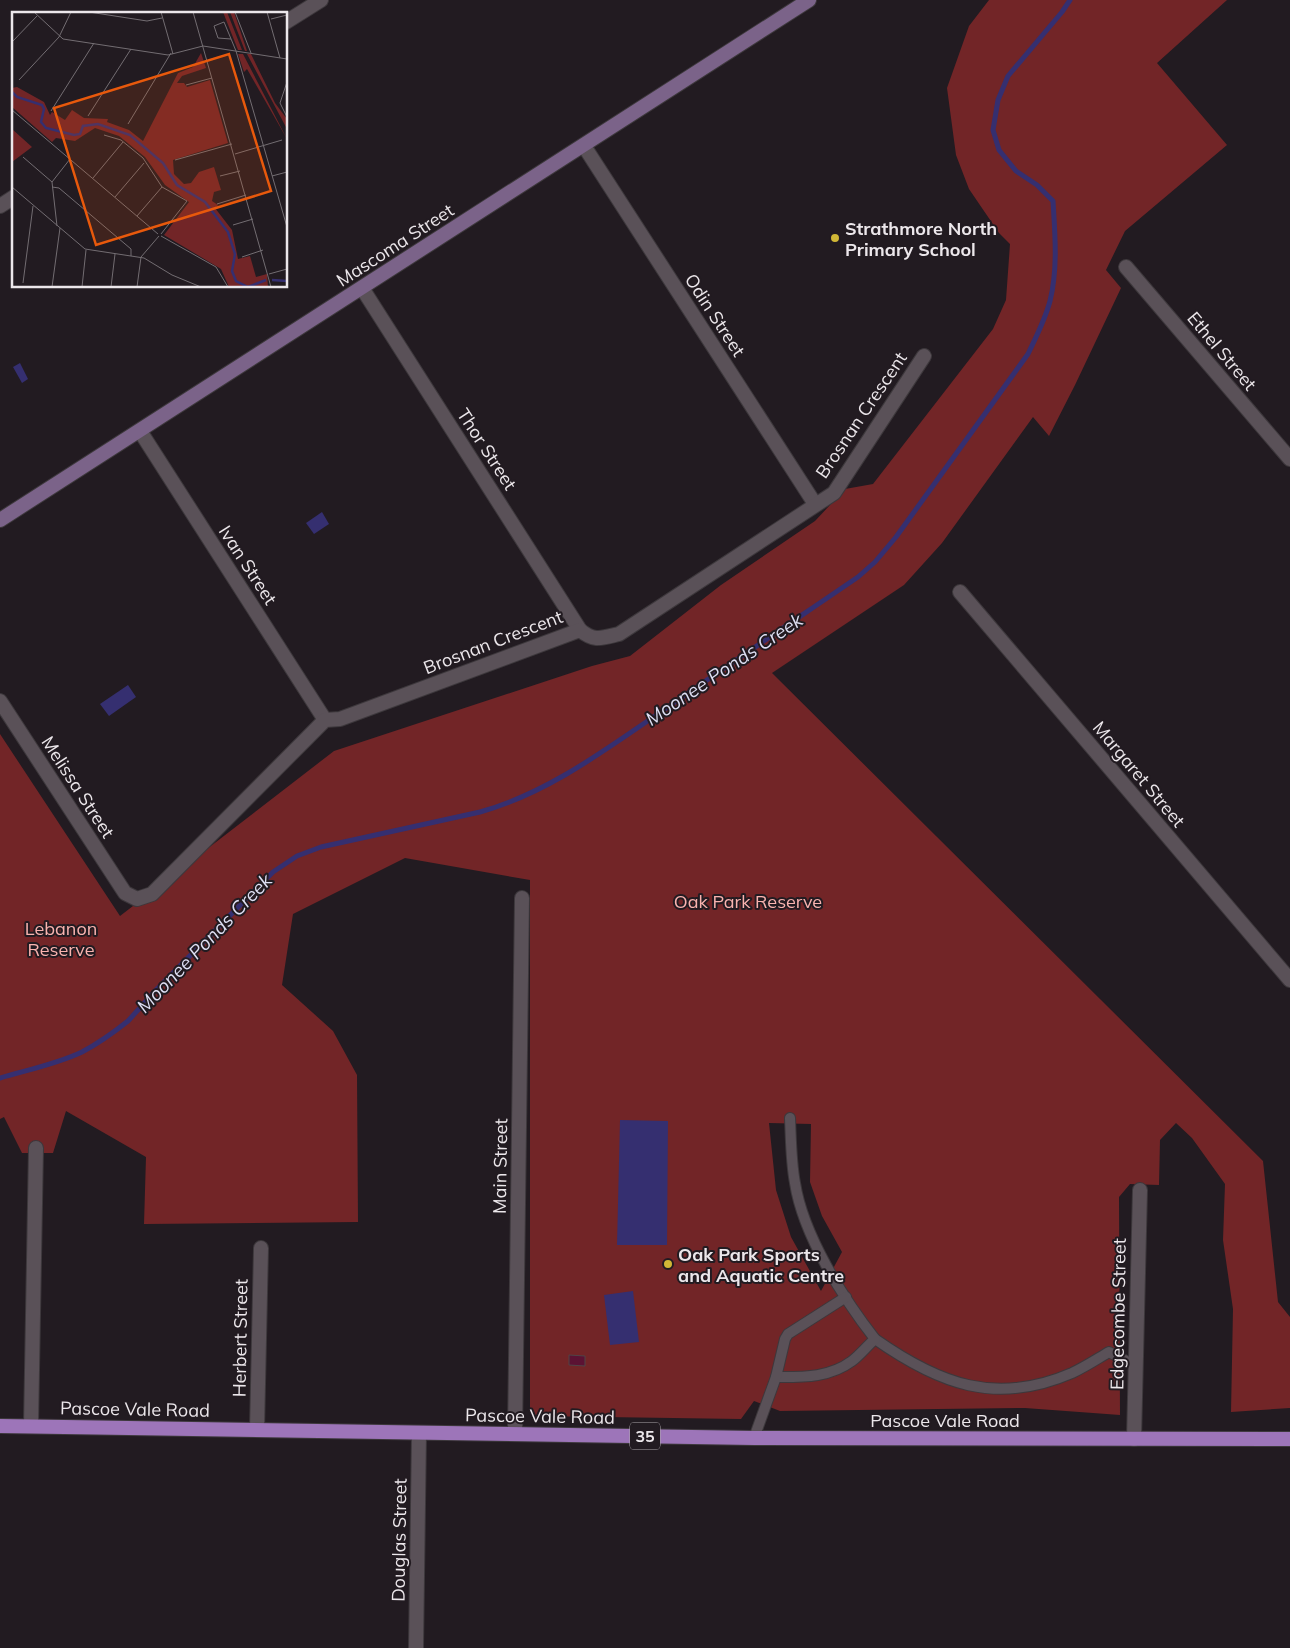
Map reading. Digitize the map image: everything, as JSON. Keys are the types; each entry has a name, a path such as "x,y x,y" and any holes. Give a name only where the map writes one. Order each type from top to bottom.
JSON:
{"main road":[{"name":"Mascoma Street","path":"0,520 807,1"},
{"name":"Pascoe Vale Road","path":"0,1426 754,1438 1290,1440"}],"street":[{"path":"288,21 321,0"},
{"name":"Odin Street","path":"584,146 815,504"},
{"path":"0,206 12,198"},
{"name":"Ethel Street","path":"1126,267 1290,459"},
{"name":"Thor Street","path":"362,288 580,630"},
{"name":"Brosnan Crescent","path":"325,720 340,719 580,630 587,636 598,639 619,634 834,492 924,356"},
{"name":"Ivan Street","path":"140,431 325,720"},
{"name":"Margaret Street","path":"960,592 1290,980"},
{"name":"Melissa Street","path":"0,701 125,893 137,899 152,894 325,720"},
{"name":"Main Street","path":"515,1434 522,898"},
{"path":"31,1426 36,1148"},
{"name":"Edgecombe Street","path":"1134,1439 1140,1190"},
{"name":"Herbert Street","path":"257,1430 262,1248"},
{"name":"Douglas Street","path":"416,1648 419,1433"}],"lane":[{"path":"790,1118 795,1184 810,1233 826,1265 861,1322 875,1339 918,1367 963,1384 984,1388 1005,1390 1025,1388 1052,1381 1074,1372 1109,1352 1136,1366"},
{"path":"754,1438 776,1377 785,1339 788,1334 846,1297"},
{"path":"776,1377 815,1376 834,1371 852,1361 875,1339"}],"green space":[{"path":"989,0 1227,0 1157,63 1227,145 1125,231 1106,270 1121,288 1049,436 1033,417 942,543 904,585 772,673 1263,1161 1278,1302 1290,1317 1290,1408 1231,1412 1233,1309 1223,1240 1225,1184 1192,1138 1176,1123 1160,1140 1159,1185 1130,1184 1119,1197 1120,1415 1025,1408 780,1411 754,1401 741,1419 535,1416 530,1407 530,880 405,858 293,914 282,985 333,1031 357,1075 358,1222 144,1224 146,1157 66,1111 53,1153 22,1153 4,1117 0,1119 0,734 120,916 334,751 592,666 630,656 721,585 815,521 845,489 873,484 993,329 1006,300 1010,244 999,233 969,189 956,155 947,88 969,26","holes":["769,1123 811,1124 810,1182 822,1216 842,1252 821,1291 791,1237 776,1190"]}],"shaded area":[{"path":"20,363 28,379 22,383 13,367"},
{"path":"322,512 329,524 314,534 306,523"},
{"path":"128,685 136,697 109,716 100,704"},
{"path":"620,1120 668,1121 667,1245 617,1245"},
{"path":"633,1291 639,1342 610,1345 604,1295"}],"building":[{"path":"569,1355 585,1356 585,1366 569,1365"}],"waterway":[{"name":"Moonee Ponds Creek","path":"0,1078 82,1052 117,1030 128,1021 157,989 273,872 297,856 321,847 480,812 505,804 554,781 623,738 858,577 875,562 896,537 1028,354 1046,315 1053,289 1055,264 1053,201 1037,185 1016,171 999,150 993,130 998,100 1008,76 1070,0"}],"place":[{"name":"Strathmore North Primary School","path":"835,238"},
{"name":"Oak Park Sports and Aquatic Centre","path":"668,1264"}],"park label":[{"name":"Oak Park Reserve","path":"748,901"},
{"name":"Lebanon Reserve","path":"61,938"}]}
